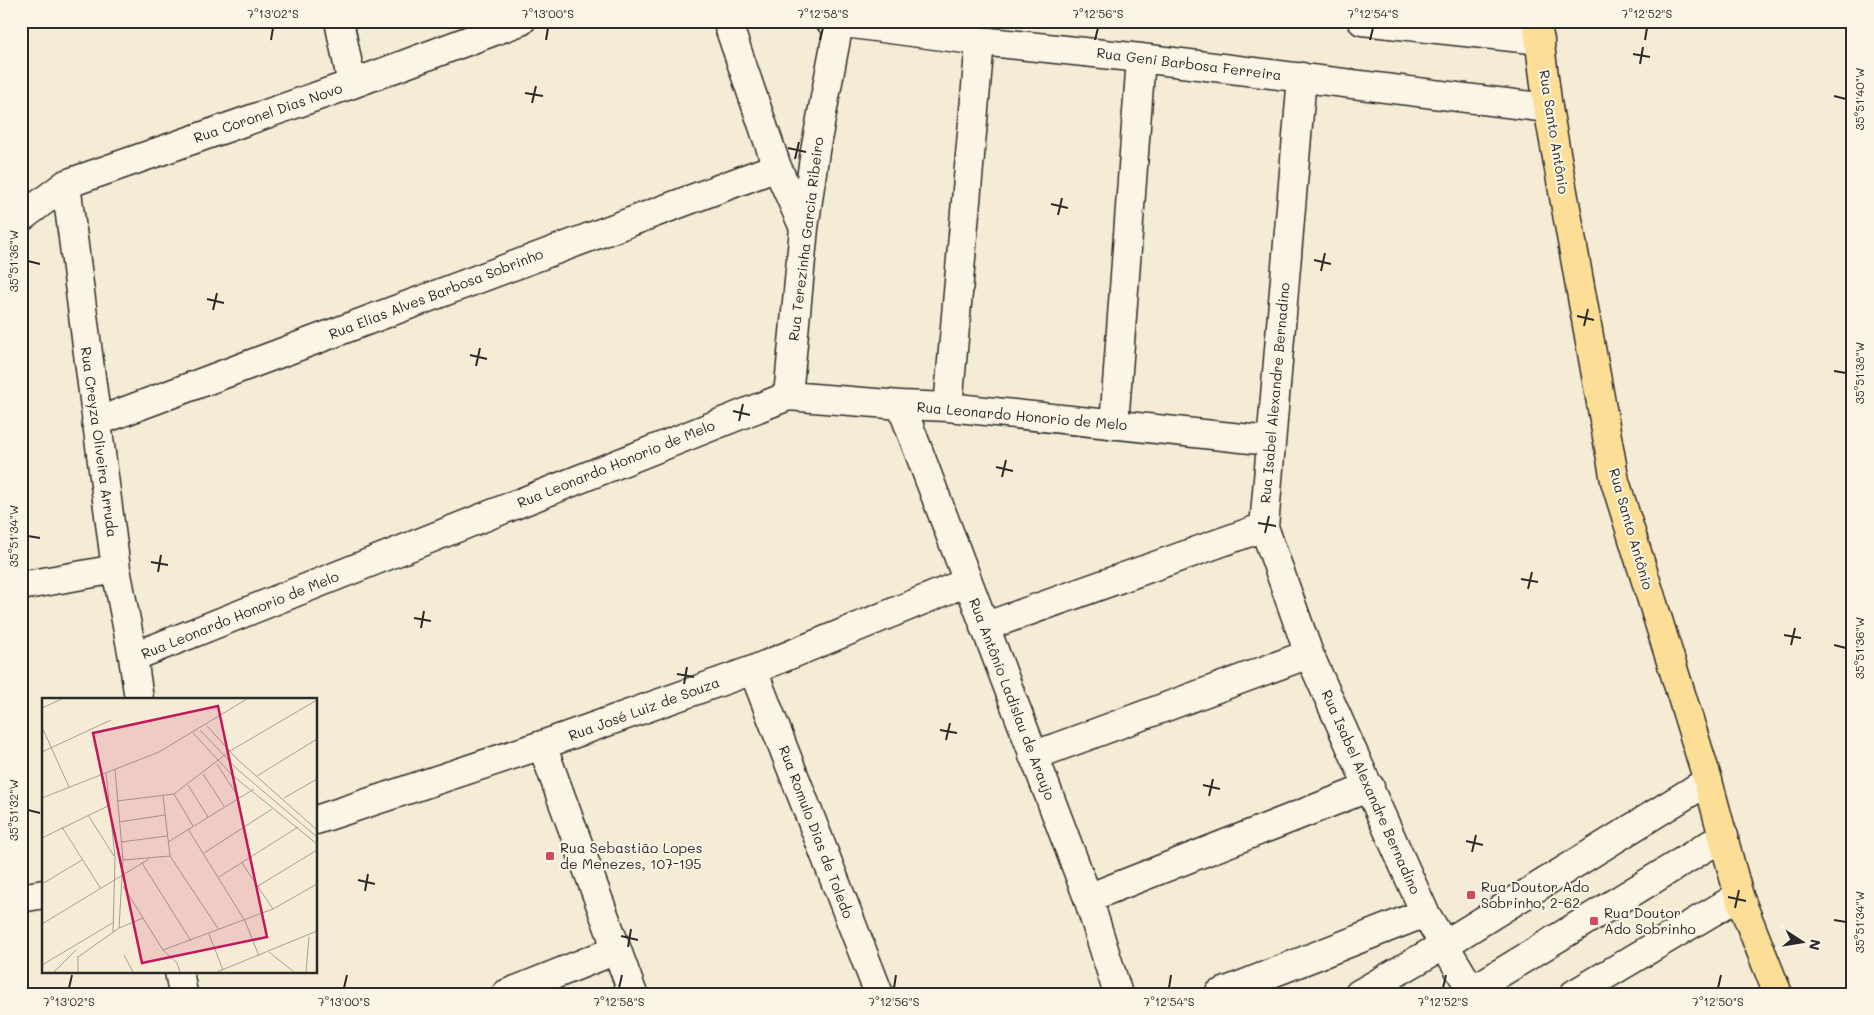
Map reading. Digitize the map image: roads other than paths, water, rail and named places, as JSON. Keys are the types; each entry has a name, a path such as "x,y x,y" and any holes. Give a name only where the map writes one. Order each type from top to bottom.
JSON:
{"main road":[{"name":"Rua Santo Antônio","path":"1539,31 1548,108 1615,481 1708,781 1739,896 1778,994"}],"street":[{"path":"339,21 352,84"},
{"name":"Rua Coronel Dias Novo","path":"21,218 66,184 352,84 522,21"},
{"path":"726,21 777,167 804,228"},
{"path":"1362,21 1539,31"},
{"name":"Rua Geni Barbosa Ferreira","path":"834,22 1548,108"},
{"name":"Rua Terezinha Garcia Ribeiro","path":"788,396 804,228 834,22"},
{"path":"948,407 980,41"},
{"path":"1114,425 1141,58"},
{"name":"Rua Isabel Alexandre Bernadino","path":"1302,77 1264,527 1309,654 1425,913 1470,993"},
{"name":"Rua Elias Alves Barbosa Sobrinho","path":"96,422 777,167"},
{"name":"Rua Creyza Oliveira Arruda","path":"66,184 116,569 133,658 138,698"},
{"name":"Rua Leonardo Honorio de Melo","path":"133,658 788,396 948,407 1270,441"},
{"name":"Rua Antônio Ladislau de Araujo","path":"901,405 1088,898 1118,994"},
{"path":"984,626 1264,527"},
{"path":"21,586 116,569"},
{"name":"Rua José Luiz de Souza","path":"318,819 542,745 753,670 967,582"},
{"path":"1033,756 1309,654"},
{"name":"Rua Romulo Dias de Toledo","path":"753,670 879,994"},
{"path":"542,745 633,994"},
{"path":"1359,994 1444,945 1708,781"},
{"path":"1088,898 1370,787"},
{"path":"1470,993 1724,836"},
{"path":"21,898 42,894"},
{"path":"1574,994 1739,896"},
{"path":"1219,994 1425,913"},
{"path":"506,994 616,950"},
{"path":"180,972 183,994"}],"place":[{"name":"Rua Sebastião Lopes de Menezes, 107-195","path":"550,856"},
{"name":"Rua Doutor Ado Sobrinho, 2-62","path":"1471,895"},
{"name":"Rua Doutor Ado Sobrinho","path":"1594,921"}]}
